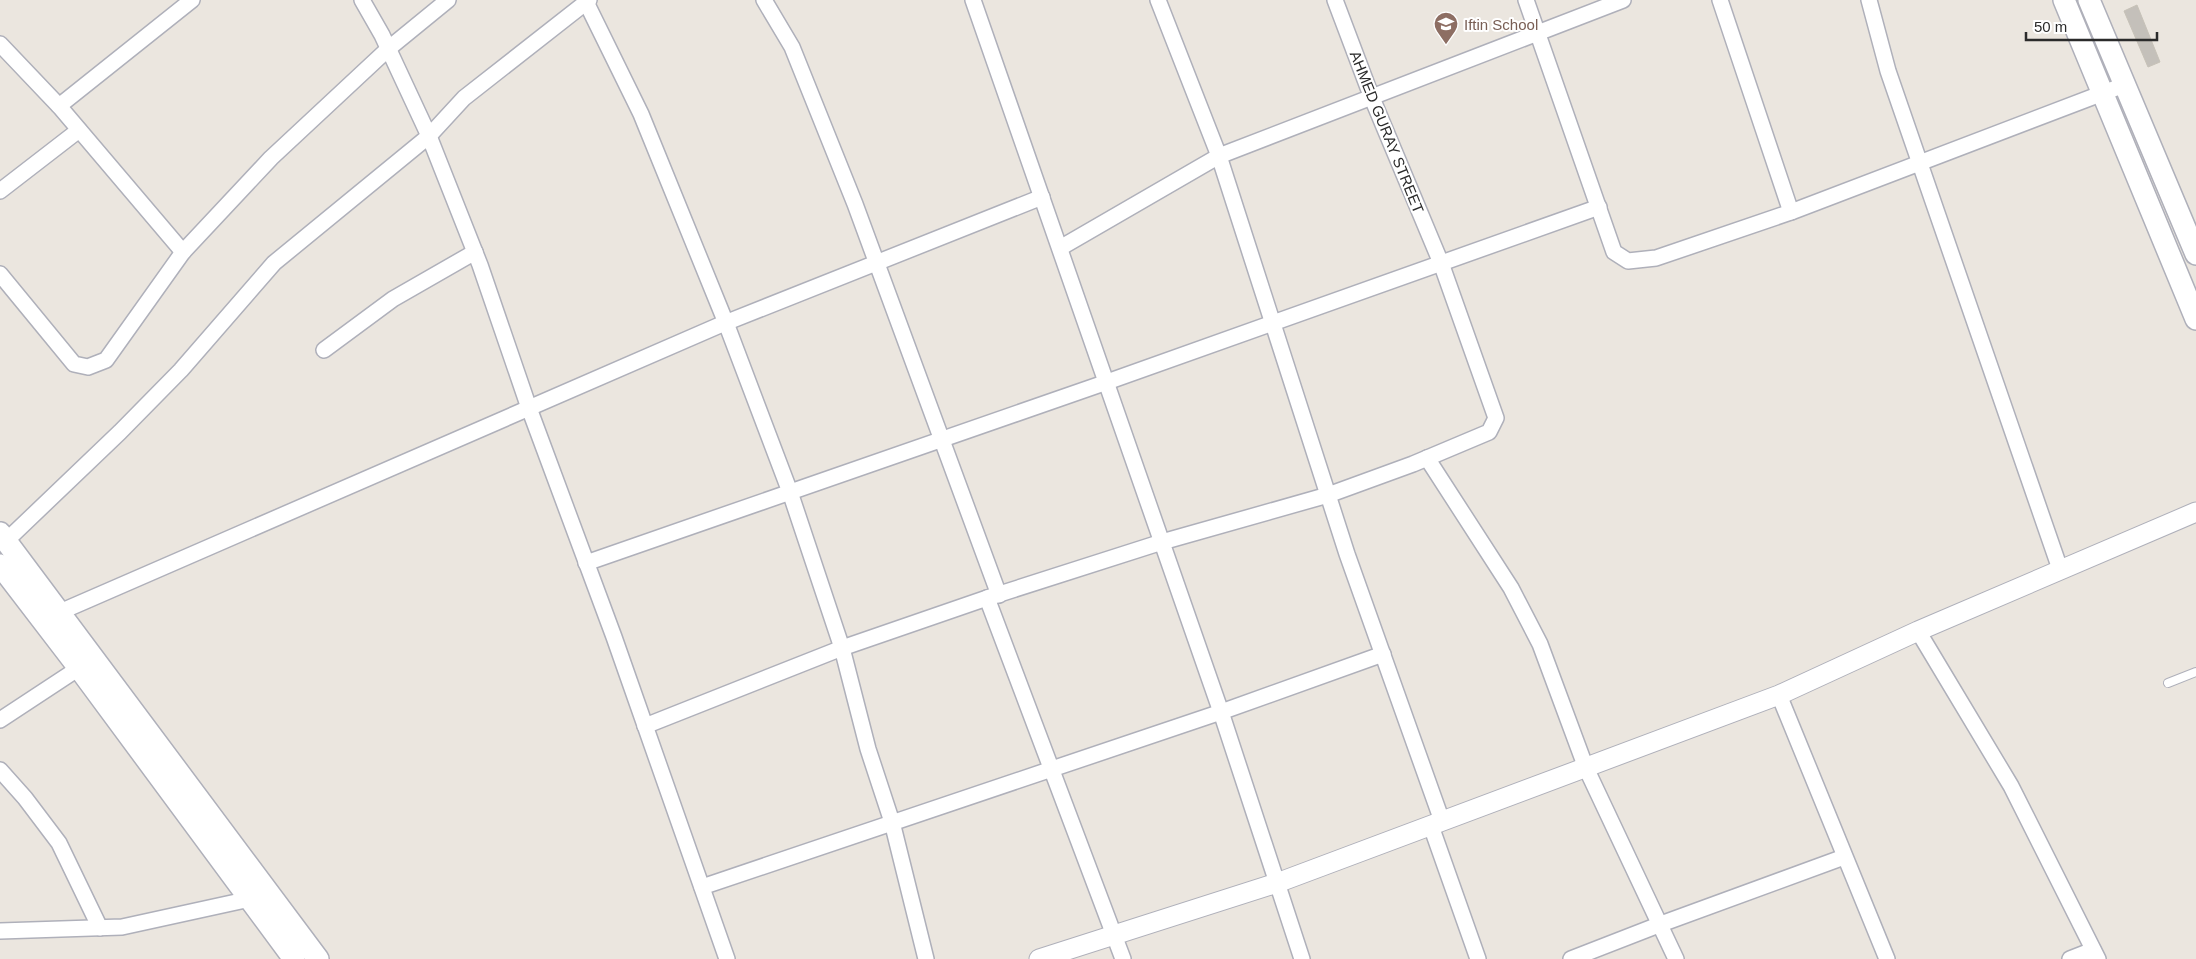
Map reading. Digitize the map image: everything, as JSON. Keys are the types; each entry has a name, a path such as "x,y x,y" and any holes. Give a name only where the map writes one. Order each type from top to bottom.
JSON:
{"main road":[{"path":"2064,0 2196,319"},
{"path":"2089,0 2196,254"},
{"path":"3,537 318,959"},
{"path":"0,565 79,668 294,959"}],"street":[{"path":"59,106 192,0"},
{"path":"362,0 388,49 429,136 475,252 529,408 645,726 727,959"},
{"path":"0,274 74,364 88,367 106,360 183,252 271,158 388,49 448,0"},
{"path":"764,0 792,47 877,262 942,439 1050,768 1123,959"},
{"path":"973,0 1221,712 1302,959"},
{"path":"1158,0 1219,156 1328,495 1383,654 1478,959"},
{"name":"AHMED GURAY STREET","path":"645,726 842,648 993,596 1162,542 1328,495 1427,458 1489,432 1496,418 1441,263 1372,98 1335,0"},
{"path":"1526,0 1614,252 1628,262 1656,258 1791,212 2124,85"},
{"path":"1060,248 1219,156 1623,0"},
{"path":"1720,0 1791,212"},
{"path":"1869,0 1888,71 1957,266 2060,569"},
{"path":"3,537 120,432 181,370 274,263 429,136 464,98 587,1 641,114 726,323 790,492 842,648 868,749 892,822 926,959"},
{"path":"0,44 59,106 183,252"},
{"path":"0,192 79,130"},
{"path":"60,612 726,323 1042,197"},
{"path":"586,563 1107,382 1599,207"},
{"path":"324,350 393,299 475,252"},
{"path":"1427,458 1511,588 1540,644 1586,768 1676,959"},
{"path":"1039,959 1277,883 1779,694 2060,569 2196,512"},
{"path":"1918,631 2011,786 2096,954 2070,959"},
{"path":"702,887 1050,768 1221,712 1383,654"},
{"path":"0,720 79,668"},
{"path":"1779,694 1887,959"},
{"path":"0,770 25,798 59,843 100,928"},
{"path":"1571,959 1844,857"},
{"path":"0,932 122,927 250,899"}],"lane":[{"path":"2168,683 2196,672"}],"building":[{"path":"2137,5 2160,62 2148,67 2124,11"}],"place":[{"name":"Iftin School","path":"1446,45"}]}
